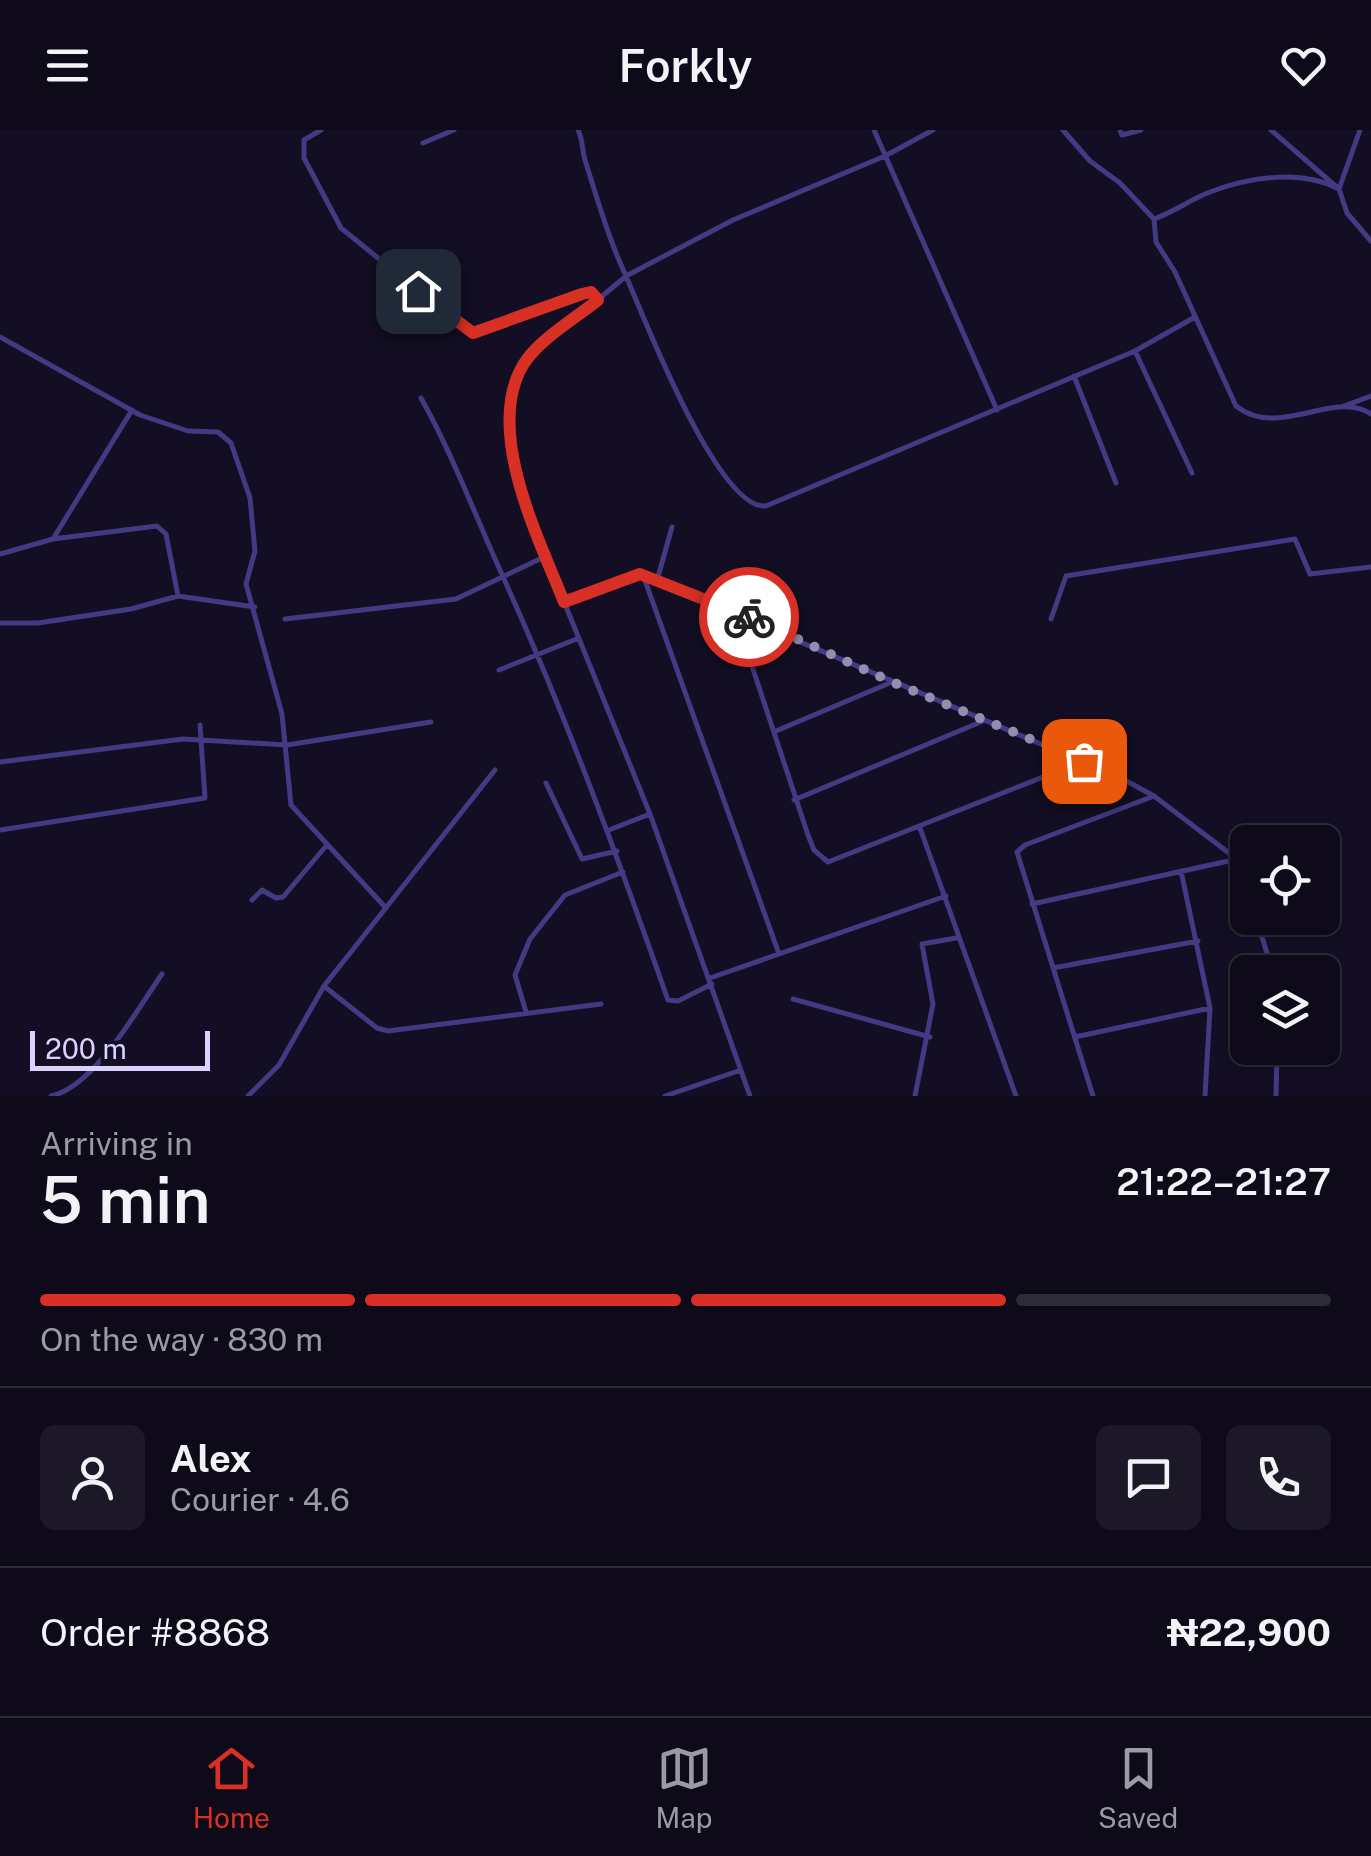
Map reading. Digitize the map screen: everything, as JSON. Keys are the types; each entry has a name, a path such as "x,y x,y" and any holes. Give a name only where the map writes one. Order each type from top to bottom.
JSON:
{"street":[{"path":"322,130 304,140 304,158 327,208 341,228 469,332 582,294 591,292 598,300"},
{"path":"423,143 454,130"},
{"path":"578,130 626,276 644,310 651,342 724,477 754,506 766,506 1135,352 1195,317"},
{"path":"874,130 998,410"},
{"path":"750,1096 650,814 520,494 510,422 516,384 528,358 626,276 733,220 885,156 933,130"},
{"path":"1063,130 1090,162 1136,198 1154,219 1156,242 1233,402 1243,412 1270,419 1333,409 1363,409 1371,414"},
{"path":"1120,130 1122,135 1141,130"},
{"path":"1270,130 1339,189 1346,212 1371,241"},
{"path":"1339,189 1360,130"},
{"path":"1154,219 1210,192 1264,178 1309,176 1339,189"},
{"path":"0,337 132,410 188,431 218,432 231,443 250,498 255,551 246,580 286,745 291,805 386,908"},
{"path":"1135,352 1192,473"},
{"path":"1074,376 1116,484"},
{"path":"1333,409 1371,396"},
{"path":"420,398 470,493 538,655 609,830 668,1000 678,1001 711,982 779,954 946,896"},
{"path":"53,539 132,410"},
{"path":"0,554 53,539 157,526 166,534 178,596"},
{"path":"658,578 672,527"},
{"path":"1051,618 1066,576 1159,560 1294,540 1310,574 1371,567"},
{"path":"286,619 456,599 546,556"},
{"path":"643,575 779,954"},
{"path":"564,602 619,578 658,578 892,682 1084,761 1154,796 1230,858"},
{"path":"0,623 38,624 131,609 178,596 255,607"},
{"path":"756,620 748,652 776,731 794,800 814,850 828,862 1084,761"},
{"path":"499,670 579,638"},
{"path":"776,731 892,682"},
{"path":"794,800 984,721"},
{"path":"0,762 202,740 286,745 431,722"},
{"path":"0,830 205,798 200,726"},
{"path":"248,1096 279,1065 324,986 495,770"},
{"path":"546,782 582,859 616,851"},
{"path":"1093,1096 1018,859 1019,848 1154,796"},
{"path":"609,830 650,814"},
{"path":"920,828 946,896 956,938 1016,1096"},
{"path":"252,900 262,890 282,897 326,846"},
{"path":"1032,904 1230,861"},
{"path":"526,1012 515,975 530,939 565,895 624,872"},
{"path":"1181,872 1210,1008 1206,1096"},
{"path":"915,1096 930,1036 933,1004 922,944 956,938"},
{"path":"1052,968 1198,941"},
{"path":"51,1096 68,1093 94,1068 162,974"},
{"path":"324,986 377,1028 388,1031 600,1004"},
{"path":"793,999 930,1036"},
{"path":"1074,1038 1210,1008"},
{"path":"1276,1096 1277,1065"},
{"path":"665,1096 741,1070"}],"way so far":[{"path":"749,617 892,682 1084,761"}],"route":[{"path":"418,291 473,333 591,292 598,300 528,358 516,384 510,422 520,494 564,602 605,583 640,574 749,617"}]}
